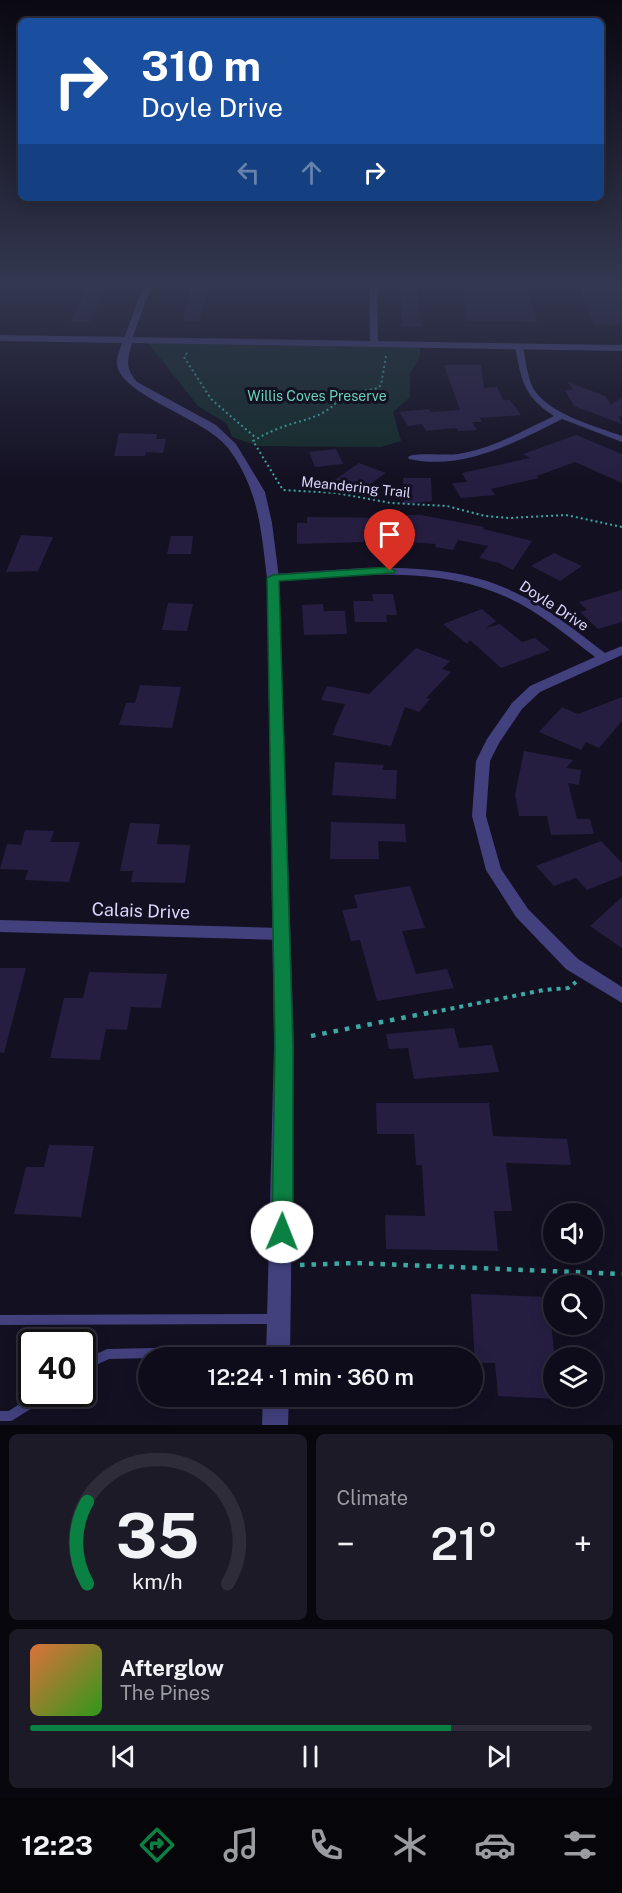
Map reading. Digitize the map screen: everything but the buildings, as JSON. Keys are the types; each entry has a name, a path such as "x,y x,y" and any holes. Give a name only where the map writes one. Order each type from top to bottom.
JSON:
{"street":[{"path":"125,348 121,362 124,373 133,384 212,427 232,446 259,492 266,523 273,578 284,1047 278,1347"},
{"path":"519,348 529,387 536,397 561,416 621,438"},
{"path":"570,348 622,348"},
{"path":"413,457 444,459 468,456 501,444 561,416"},
{"name":"Doyle Drive","path":"273,578 415,571 464,579 507,593 530,605 603,657"},
{"path":"622,650 535,689 517,706 492,742 483,761 479,816 494,870 522,913 572,964 622,996"},
{"name":"Calais Drive","path":"0,926 281,934"},
{"path":"275,1425 276,1407"}],"lane":[{"path":"0,1320 280,1319"},
{"path":"96,1360 108,1354 138,1353"},
{"path":"0,1416 10,1416 24,1407"}],"path":[{"path":"193,351 184,354 184,357 211,399 256,438 276,429 316,417 334,407 340,397 347,393 366,392 378,388 381,385 386,352"},
{"name":"Meandering Trail","path":"256,438 254,441 283,490 336,493 391,503 447,506 485,516 509,518 566,514 622,527"},
{"path":"311,1036 544,990 568,988 585,973"},
{"path":"281,1265 356,1263 622,1274"}],"green space":[{"name":"Willis Coves Preserve","path":"152,348 420,348 420,356 410,374 410,397 393,412 401,441 381,447 258,446 232,437 227,424 198,406"}],"route":[{"path":"282,1232 284,1047 273,578 390,571"}]}
